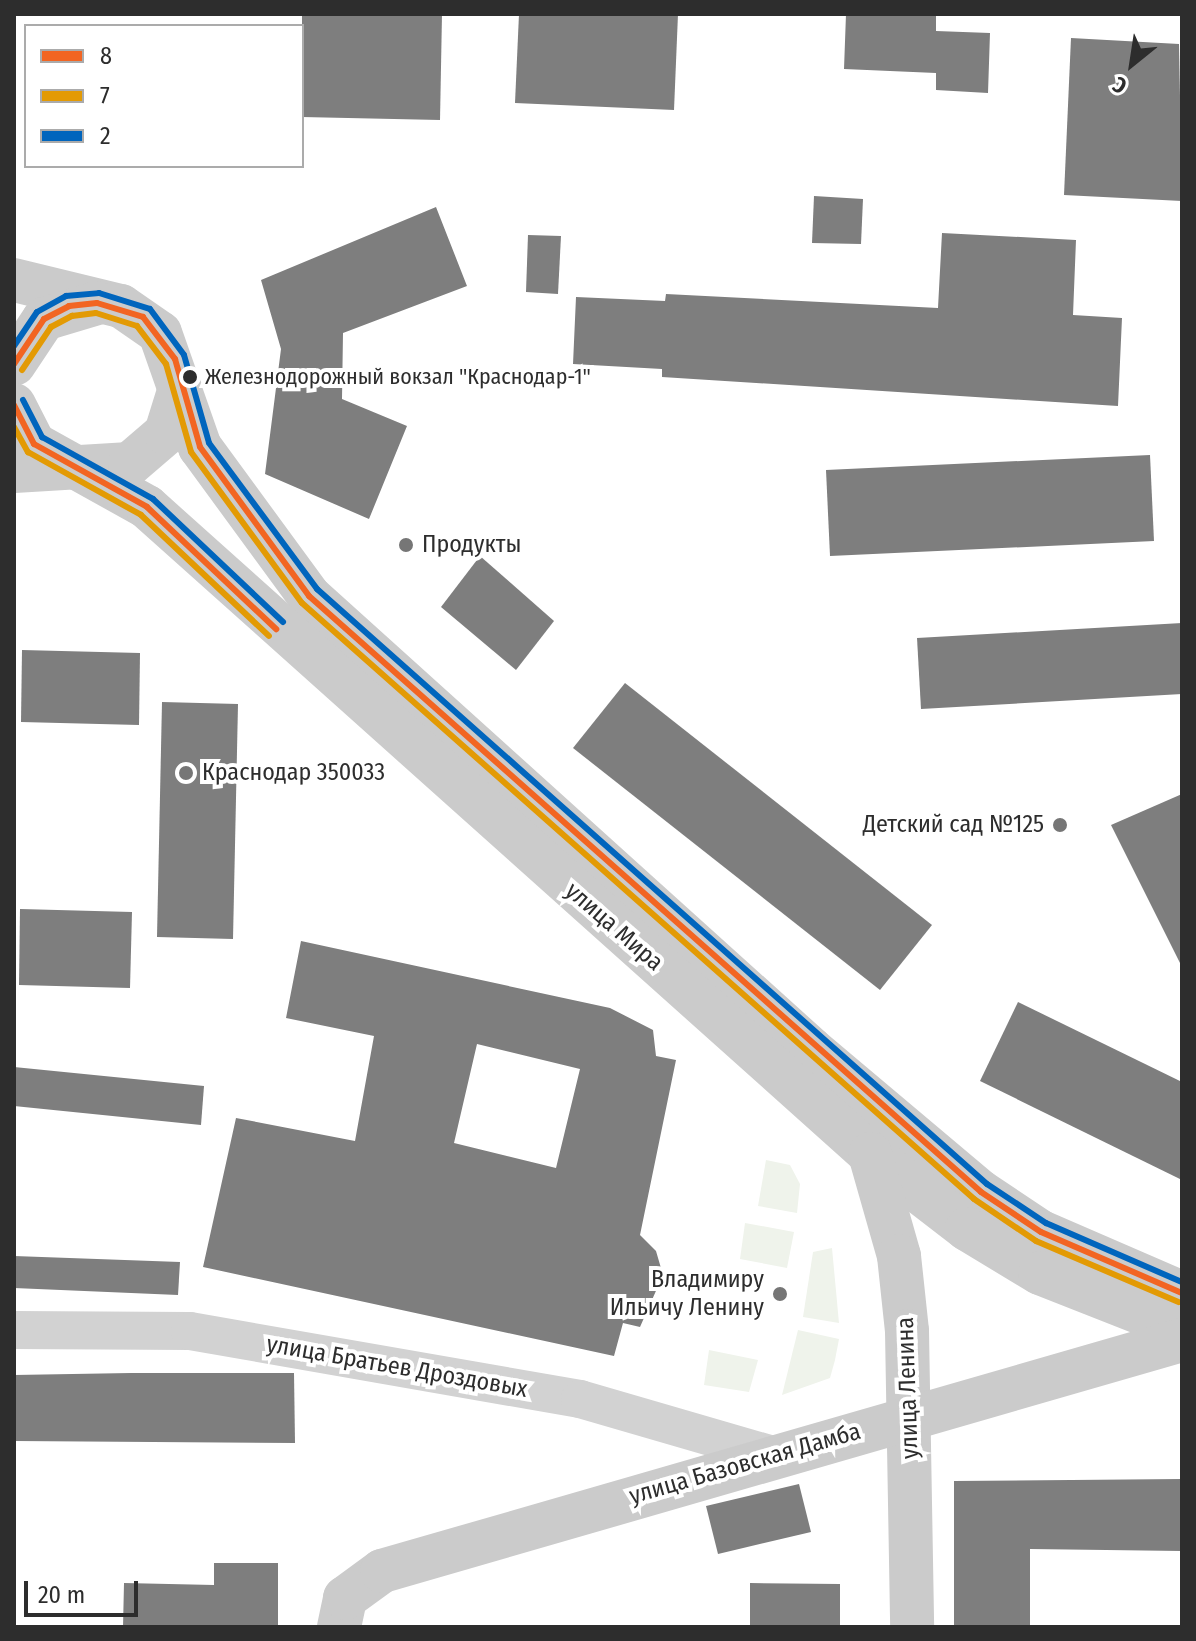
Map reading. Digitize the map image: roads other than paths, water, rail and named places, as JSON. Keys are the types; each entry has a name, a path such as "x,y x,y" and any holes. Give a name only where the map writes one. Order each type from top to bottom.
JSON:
{"main road":[{"name":"улица Мира","path":"14,280 97,303 121,306 160,333 200,447 309,596 474,747 981,1192 1041,1232 1182,1293"},
{"path":"14,364 44,319 97,303"},
{"path":"14,471 83,470 130,464 150,451 176,412 180,388"},
{"name":"улица Мира","path":"14,405 34,444 147,507 870,1154 967,1229 1040,1273 1182,1329"},
{"name":"улица Ленина","path":"870,1154 899,1256 910,1417 912,1627"},
{"name":"улица Базовская Дамба","path":"339,1627 345,1598 382,1571 773,1455 1182,1340"}],"street":[{"name":"улица Братьев Дроздовых","path":"14,1330 190,1331 580,1399 773,1455"}],"place":[{"name":"Железнодорожный вокзал \"Краснодар-1\"","path":"190,377"},
{"name":"Продукты","path":"406,545"},
{"name":"Краснодар 350033","path":"186,773"},
{"name":"Детский сад №125","path":"1060,825"},
{"name":"Владимиру Ильичу Ленину","path":"780,1294"}]}
